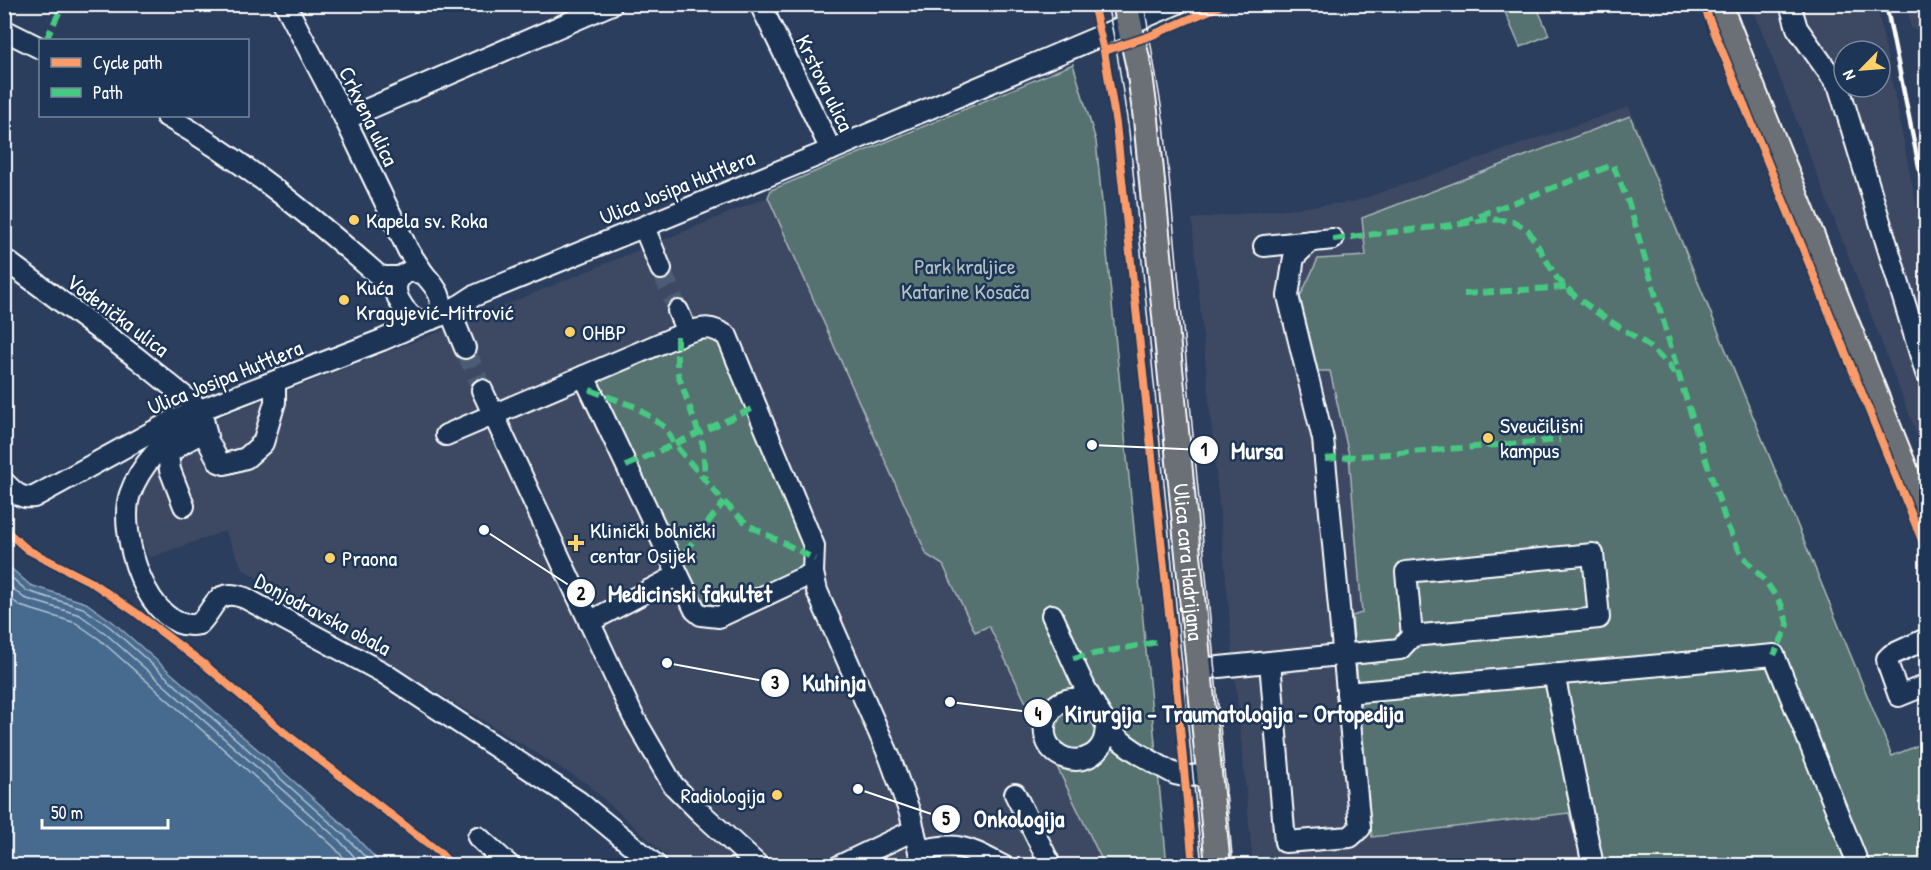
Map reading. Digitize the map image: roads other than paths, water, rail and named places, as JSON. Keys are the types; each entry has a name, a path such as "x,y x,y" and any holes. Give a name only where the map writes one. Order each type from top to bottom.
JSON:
{"main road":[{"path":"1719,4 1926,521"},
{"name":"Ulica cara Hadrijana","path":"1127,15 1141,79 1218,866"}],"street":[{"name":"Crkvena ulica","path":"285,4 345,119 408,250 410,274 437,290"},
{"path":"345,119 612,4"},
{"name":"Krstova ulica","path":"760,4 831,150"},
{"path":"831,150 1127,15 1176,4"},
{"path":"1790,4 1797,28 1839,87 1926,373"},
{"path":"4,30 39,48"},
{"path":"168,117 237,161 319,223 378,275 385,277 410,274"},
{"name":"Ulica Josipa Huttlera","path":"4,482 16,494 26,498 34,497 174,420 382,340 437,316 474,296 831,150"},
{"path":"644,227 661,269"},
{"path":"1264,246 1333,239"},
{"path":"1270,662 1285,843 1350,837 1360,828 1323,439 1288,296 1294,257 1311,241"},
{"name":"Vodenička ulica","path":"4,259 137,358 201,410"},
{"path":"410,274 395,287 403,303 414,319 437,316"},
{"path":"437,290 441,308 437,316"},
{"name":"Ulica Josipa Huttlera","path":"437,290 450,297 474,296"},
{"name":"Ulica Josipa Huttlera","path":"382,340 398,324 403,315 403,303"},
{"path":"678,311 687,332"},
{"path":"437,316 465,348"},
{"path":"446,435 687,332 705,327 715,329 727,336 814,546 813,573 817,591 890,758 910,813 922,858 950,845 963,847 995,861"},
{"path":"584,376 695,610 710,618 719,617 813,573"},
{"path":"201,410 207,441 219,462 225,464 246,458 263,443 275,402 275,382"},
{"path":"482,390 633,716 673,785 700,813 759,866"},
{"name":"Donjodravska obala","path":"201,410 153,454 140,473 130,496 128,520 130,540 140,577 149,597 161,609 175,621 190,626 199,624 214,602 222,596 233,594 245,598 382,672 578,801 657,866"},
{"path":"184,506 170,470 168,454 183,442 205,431"},
{"path":"1199,669 1400,649 1412,636 1599,618 1593,554 1406,572 1412,636"},
{"path":"590,622 678,574"},
{"path":"1052,615 1095,705 1119,739 1168,770 1184,776 1209,775"},
{"path":"1926,639 1887,659 1899,696 1926,685"},
{"path":"1347,693 1774,655 1859,866"},
{"path":"1554,674 1593,866"},
{"path":"1095,705 1086,700 1066,699 1050,711 1044,730 1052,749 1060,756 1069,759 1079,760 1089,757 1103,742 1106,723"},
{"path":"1015,794 1048,860 1048,866"},
{"path":"838,866 914,830"},
{"path":"478,837 510,866"},
{"path":"969,866 995,861"}],"water":[{"path":"5,563 30,585 86,603 113,622 349,830 382,865 5,865"}],"tunnel":[{"path":"661,269 678,311"},
{"path":"465,348 482,390"}],"tram line":[{"path":"1107,4 1129,131 1202,866"},
{"path":"1144,4 1164,123 1233,866"}],"railway":[{"path":"1886,4 1926,201"}],"place":[{"name":"Kapela sv. Roka","path":"354,220"},
{"name":"Kuća Kragujević-Mitrović","path":"344,300"},
{"name":"OHBP","path":"570,332"},
{"name":"Sveučilišni kampus","path":"1488,438"},
{"name":"Mursa","path":"1092,445"},
{"name":"Medicinski fakultet","path":"484,530"},
{"name":"Klinički bolnički centar Osijek","path":"576,543"},
{"name":"Praona","path":"330,558"},
{"name":"Kuhinja","path":"667,663"},
{"name":"Kirurgija - Traumatologija - Ortopedija","path":"950,702"},
{"name":"Onkologija","path":"858,789"},
{"name":"Radiologija","path":"777,795"}],"park label":[{"name":"Park kraljice Katarine Kosača","path":"965,278"}]}
